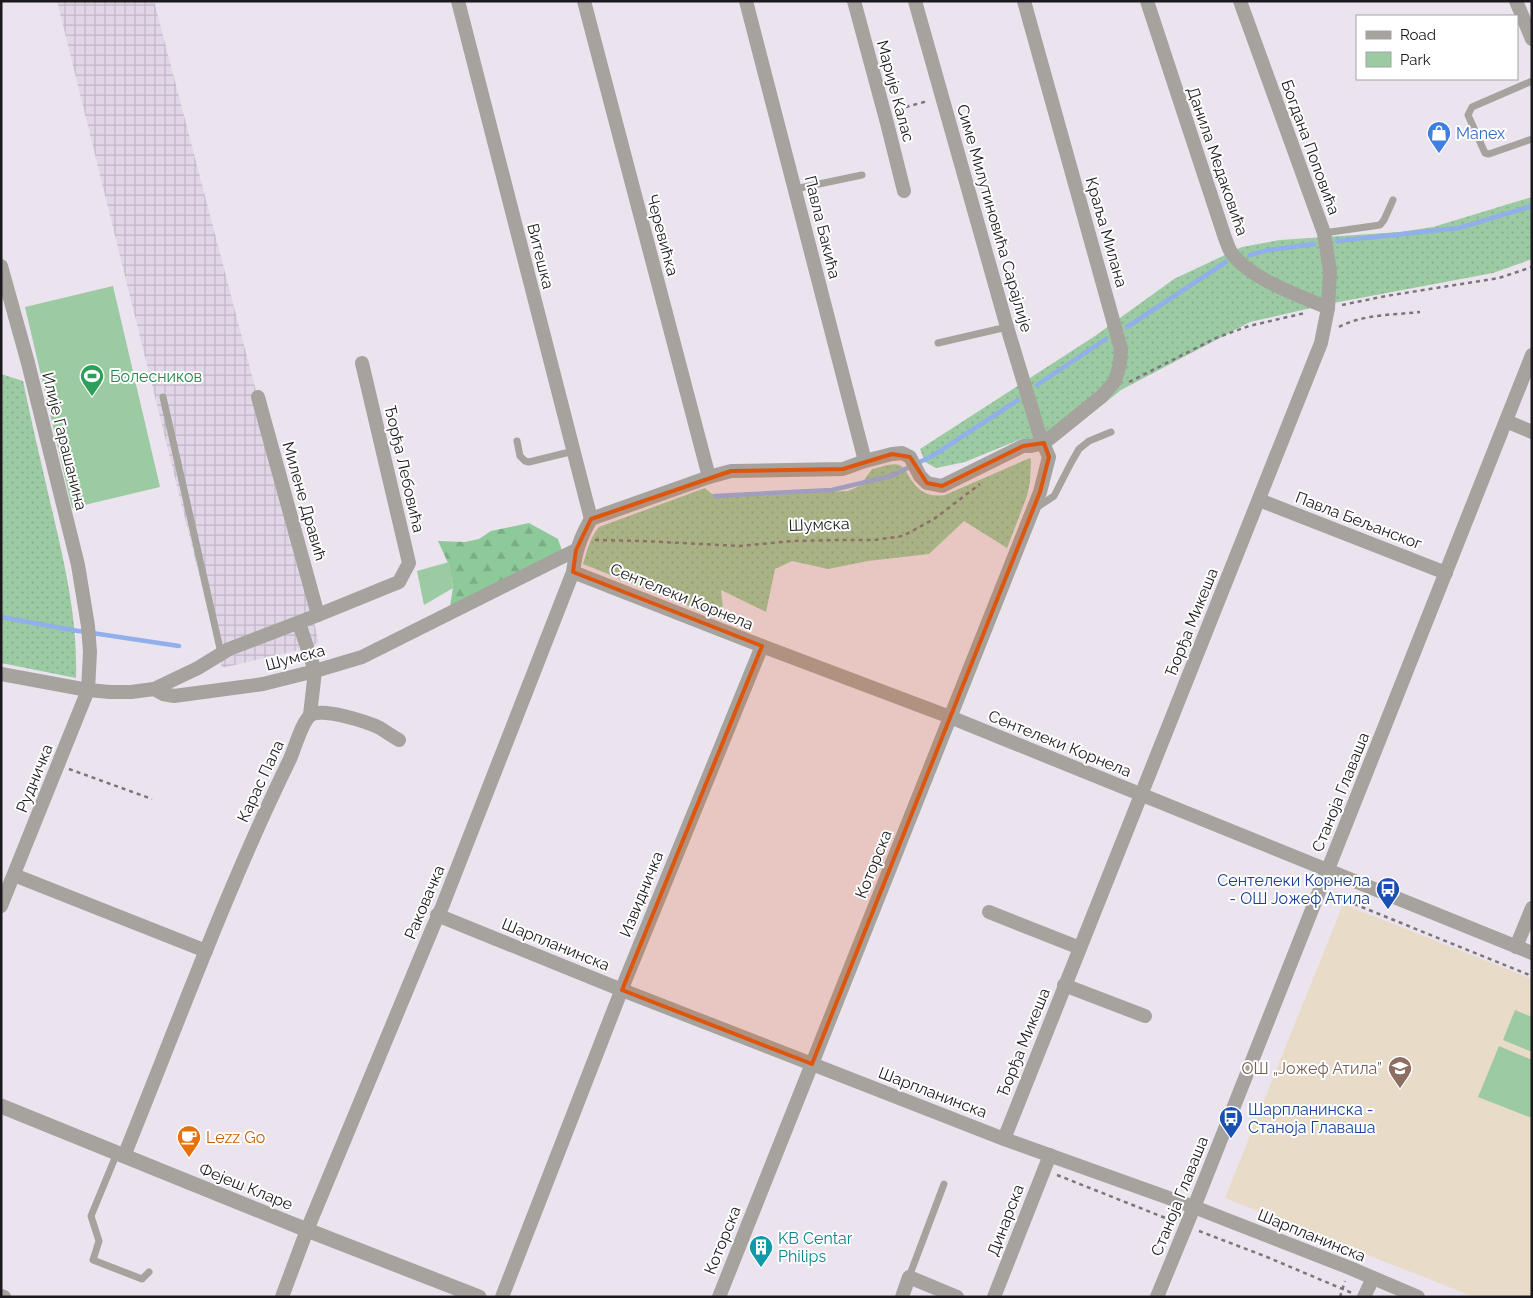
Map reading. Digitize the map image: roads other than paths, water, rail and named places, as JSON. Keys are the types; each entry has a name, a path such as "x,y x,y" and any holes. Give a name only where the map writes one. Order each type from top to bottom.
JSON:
{"street":[{"name":"Витешка","path":"458,1 592,519"},
{"name":"Черевићка","path":"584,1 709,477"},
{"name":"Павла Бакића","path":"746,1 865,461"},
{"name":"Марије Калас","path":"854,1 904,191"},
{"name":"Симе Милутиновића Сарајлије","path":"915,1 1007,327 1040,436 1044,443"},
{"name":"Краља Милана","path":"1024,1 1121,349 1120,383 1044,443"},
{"name":"Данила Медаковића","path":"1147,1 1231,253 1245,267 1256,274 1279,287 1328,308"},
{"name":"Богдана Поповића","path":"1240,1 1324,233 1330,271 1328,308"},
{"path":"1516,1 1532,39"},
{"name":"Илије Гарашанина","path":"1,266 28,363 78,565 88,626 90,652"},
{"name":"Ђорђа Микеша","path":"1004,1139 1321,343 1328,308"},
{"name":"Станоја Главаша","path":"1157,1297 1532,355"},
{"name":"Ђорђа Лебовића","path":"318,615 399,582 409,563 362,363"},
{"name":"Милене Дравић","path":"258,397 318,615"},
{"path":"1506,421 1532,432"},
{"path":"592,519 730,471 843,469 865,461 902,453 910,456 920,476 927,483 942,486 1023,446 1044,443"},
{"name":"Которска","path":"719,1297 1040,492 1049,457 1044,443"},
{"name":"Павла Бељанског","path":"1259,500 1446,573"},
{"name":"Раковачка","path":"282,1297 307,1230 437,915 442,907 573,572 583,533 592,519"},
{"name":"Шумска","path":"1,674 88,690 124,692 154,689 163,694 174,696 263,684 362,657 578,547"},
{"name":"Сентелеки Корнела","path":"573,572 950,717 1532,953"},
{"path":"154,689 198,668 221,653 318,615"},
{"path":"299,623 315,671"},
{"name":"Извидничка","path":"502,1297 622,990 762,646"},
{"name":"Рудничка","path":"1,906 88,690 90,652"},
{"name":"Карас Пала","path":"120,1154 244,857 296,747 304,724 310,715 315,671"},
{"path":"310,715 320,712 350,718 379,728 399,740"},
{"path":"14,875 206,951"},
{"path":"1516,946 1532,908"},
{"path":"989,912 1080,948"},
{"name":"Шарпланинска","path":"437,915 622,990 1004,1139 1194,1207 1418,1297"},
{"name":"Ђорђа Микеша","path":"1064,985 1145,1016"},
{"name":"Фејеш Кларе","path":"1,1106 307,1230 479,1297"},
{"name":"Динарска","path":"994,1297 1050,1156"},
{"path":"902,1297 909,1277 957,1297"},
{"path":"1364,1297 1373,1278"}],"lane":[{"path":"1532,81 1472,107 1468,114 1485,152 1490,154 1532,139"},
{"path":"795,189 862,175"},
{"path":"1324,233 1380,225 1394,200"},
{"path":"938,343 1007,327"},
{"path":"163,397 221,653"},
{"path":"1033,510 1054,496 1079,449 1089,441 1112,432"},
{"path":"516,441 520,456 529,462 574,451"},
{"path":"120,1154 91,1216 99,1241 93,1260 142,1279 149,1272"},
{"path":"909,1277 944,1184"}],"waterway":[{"path":"1337,241 1459,228 1532,206"},
{"path":"1250,255 1269,250 1314,244"},
{"path":"1127,327 1226,262"},
{"path":"1037,385 1106,339"},
{"path":"715,496 832,490 891,476 934,455 1018,400"},
{"path":"1,617 179,646"}],"place":[{"name":"Manex","path":"1439,154"},
{"name":"Болесников","path":"92,397"},
{"name":"Сентелеки Корнела - ОШ Јожеф Атила","path":"1388,910"},
{"name":"ОШ „Јожеф Атила”","path":"1400,1089"},
{"name":"Шарпланинска - Станоја Главаша","path":"1231,1139"},
{"name":"Lezz Go","path":"189,1158"},
{"name":"KB Centar Philips","path":"761,1268"}]}
